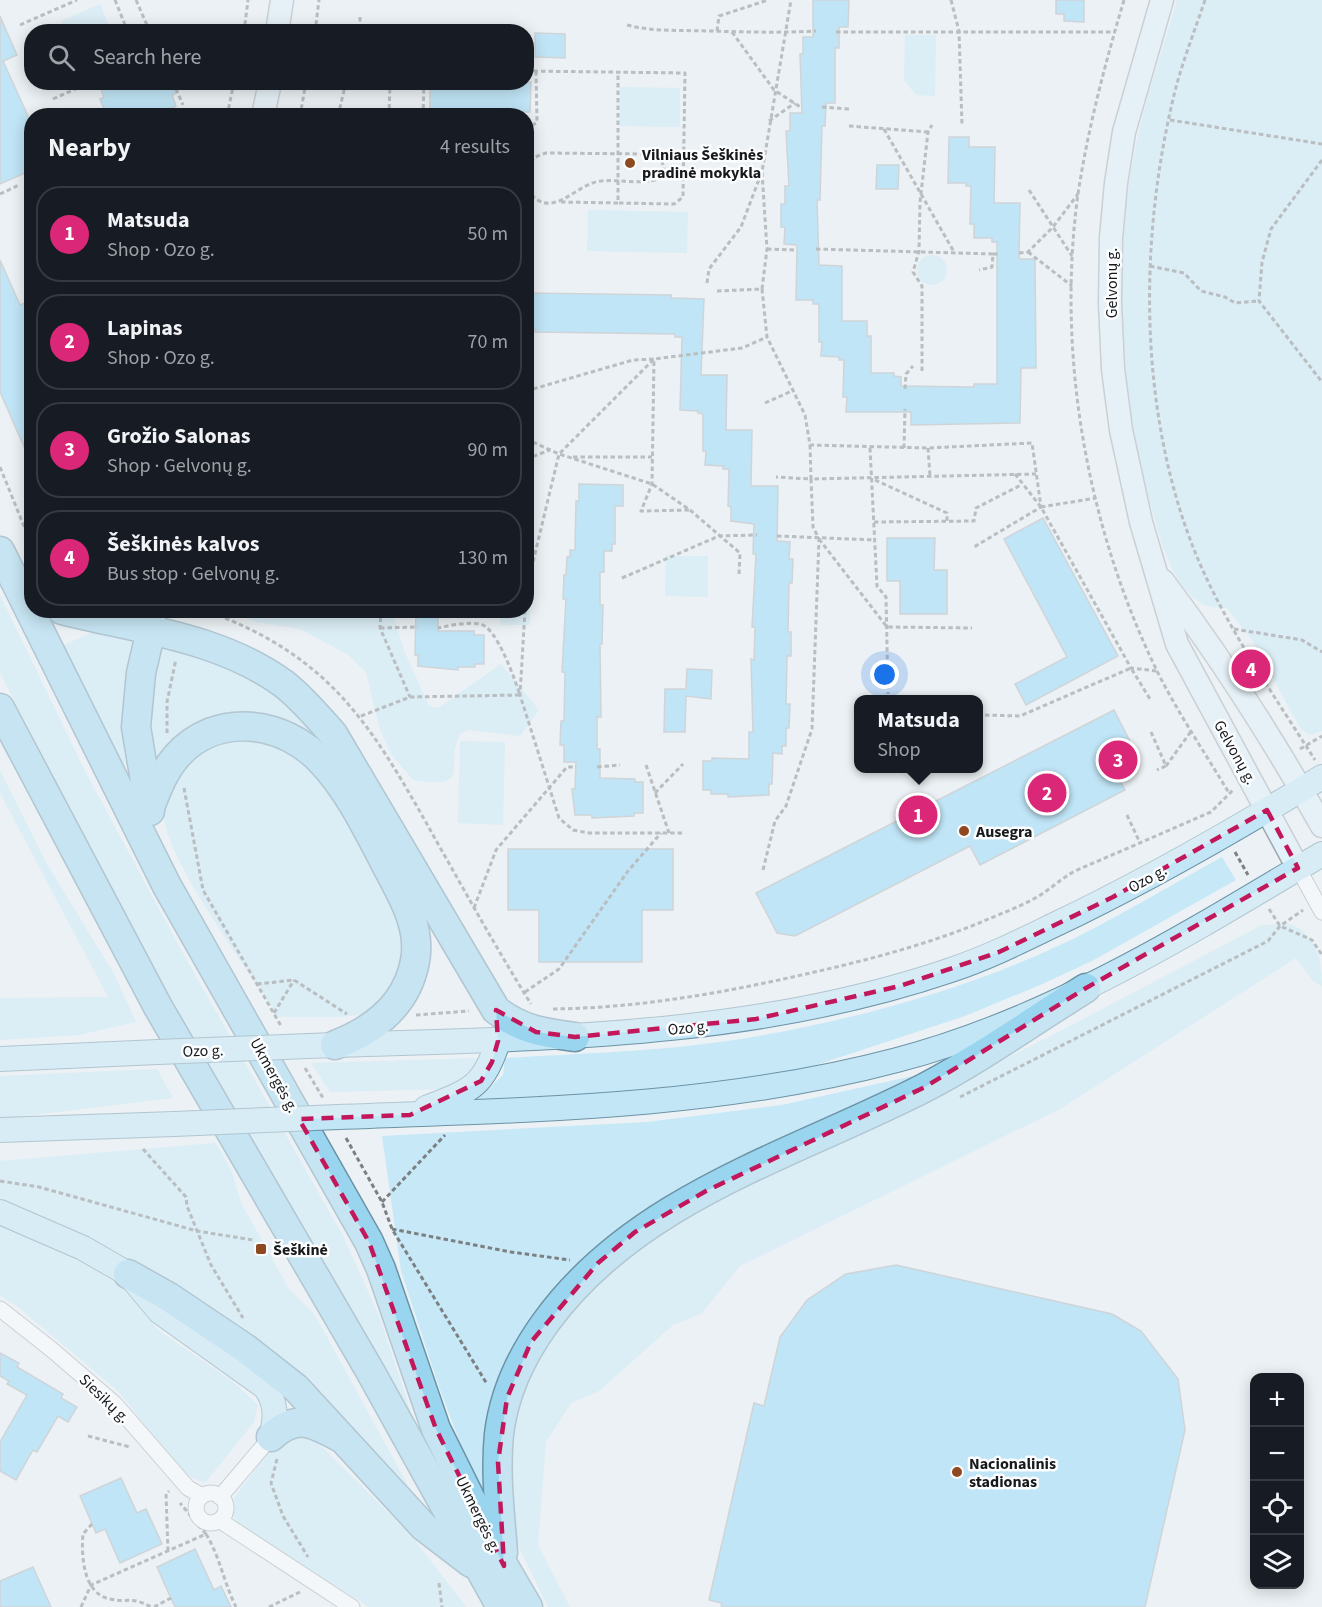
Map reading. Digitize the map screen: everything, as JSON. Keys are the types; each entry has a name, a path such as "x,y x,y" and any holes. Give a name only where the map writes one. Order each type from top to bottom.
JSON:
{"highway":[{"path":"2,557 24,582"},
{"name":"Ukmergės g.","path":"2,557 24,601"},
{"name":"Ukmergės g.","path":"33,618 167,886 369,1242 381,1269 436,1429 492,1568 501,1607"},
{"path":"135,618 153,620 182,638 227,653 283,684 309,706 333,734 496,1010 512,1023 536,1032 575,1037"},
{"path":"153,620 141,673 136,727 150,810 167,886"},
{"name":"Ukmergės g.","path":"2,714 158,1007 370,1371 492,1568 528,1607"},
{"path":"150,810 161,780 175,757 194,741 212,731 232,726 269,728 286,735 323,763 340,785 374,842 414,925 416,960 411,978 395,1006 374,1027 315,1051"},
{"path":"128,1274 169,1297 245,1348 296,1388 424,1527 492,1568 500,1433 507,1398 531,1342 566,1296 598,1263 635,1232 706,1191 926,1087 1086,988"},
{"path":"496,1010 498,1041"},
{"path":"274,1447 281,1428 300,1422 319,1426 343,1439"}],"main road":[{"path":"278,24 282,0"},
{"name":"Gelvonų g.","path":"1162,0 1124,132 1111,238 1112,336 1119,420 1129,478 1177,644 1298,868"},
{"path":"264,108 268,90"},
{"name":"Gelvonų g.","path":"1154,567 1211,647 1322,826"},
{"name":"Ozo g.","path":"0,1059 158,1052 315,1051 575,1037 756,1019 842,1001 942,973 999,952 1113,897 1226,835 1322,777"},
{"path":"0,1130 621,1104 719,1095 810,1081 900,1059 991,1028 1086,988 1322,854"},
{"path":"410,1114 459,1095 482,1081 492,1062 498,1041"},
{"path":"0,1212 83,1248 128,1274 160,1312 265,1387 273,1397 275,1408 274,1447"}],"street":[{"path":"1298,868 1322,912"},
{"name":"Siesikų g.","path":"0,1309 115,1404 182,1481 202,1496"},
{"path":"220,1497 274,1447"},
{"path":"211,1493 220,1497 225,1510 219,1520 208,1523 200,1518 196,1504 202,1496 211,1493"},
{"path":"219,1520 352,1607"}],"path":[{"path":"20,25 77,0"},
{"path":"115,0 125,24"},
{"path":"136,0 146,24"},
{"path":"245,24 248,0"},
{"path":"316,24 319,0"},
{"path":"717,31 719,16 768,0"},
{"path":"707,283 709,269 741,226 762,172 774,90 791,0"},
{"path":"951,0 959,31 962,125"},
{"path":"1204,0 1175,90 1151,226 1148,294 1164,448 1177,500 1193,548 1220,605 1306,746 1322,736"},
{"path":"360,17 360,24"},
{"path":"627,25 644,29 732,32 816,31"},
{"path":"732,32 774,90 802,108"},
{"path":"836,32 1114,32"},
{"path":"534,124 537,122 536,71 685,73 683,197 674,204 542,202 534,198"},
{"path":"618,72 618,203"},
{"path":"53,99 73,90"},
{"path":"176,90 183,105"},
{"path":"228,108 232,90"},
{"path":"302,107 305,90"},
{"path":"340,108 344,90"},
{"path":"389,108 390,90"},
{"path":"423,108 424,90"},
{"path":"770,121 795,103"},
{"path":"822,107 849,109"},
{"path":"1169,120 1322,144"},
{"path":"922,371 922,286 913,272 920,251 921,192 928,132 932,125"},
{"path":"849,126 928,132"},
{"path":"884,129 954,252"},
{"path":"534,158 546,153 685,155"},
{"path":"560,202 598,181 658,179 663,175 662,162 646,154"},
{"path":"1322,160 1270,229 1262,262 1259,301 1322,382"},
{"path":"762,172 767,249 762,289 767,337 805,415 810,445 813,527 819,539 887,627"},
{"path":"0,194 19,185"},
{"path":"1029,190 1073,256"},
{"path":"1019,253 1028,252 1053,227 1079,192"},
{"path":"767,249 796,250"},
{"path":"816,249 1000,254"},
{"path":"1028,252 1073,286"},
{"path":"979,270 992,267 993,254"},
{"path":"1150,266 1184,273 1201,291 1225,297 1235,303 1259,301"},
{"path":"717,291 762,289"},
{"path":"534,389 633,360 742,348 767,337"},
{"path":"534,558 559,454 654,359"},
{"path":"654,359 652,484 641,511 690,510"},
{"path":"905,389 906,374 913,366"},
{"path":"765,403 794,390"},
{"path":"904,448 905,409"},
{"path":"534,443 559,454 652,484 690,510 740,552 739,575"},
{"path":"810,445 928,448 1032,443 1041,507"},
{"path":"870,448 874,479 877,586 886,597 888,694"},
{"path":"928,448 930,476"},
{"path":"534,456 550,450"},
{"path":"568,457 652,457"},
{"path":"0,467 24,526"},
{"path":"1014,474 1041,507 1150,699"},
{"path":"776,477 874,479 1036,474"},
{"path":"874,479 947,513 947,521"},
{"path":"874,522 974,521 976,508 1021,485"},
{"path":"974,547 1041,507 1096,498"},
{"path":"622,579 719,536 757,535"},
{"path":"777,536 875,540"},
{"path":"764,870 775,821 786,806 812,729 819,539"},
{"path":"381,618 380,628 410,697"},
{"path":"520,695 525,618"},
{"path":"438,628 481,624 488,628 510,666 559,818 573,830 589,833 683,833"},
{"path":"380,628 418,627"},
{"path":"887,627 972,628"},
{"path":"1234,629 1302,640 1322,652"},
{"path":"182,638 167,702 167,732 184,786 203,890 285,1033"},
{"path":"985,715 1020,716 1131,668 1158,671"},
{"path":"545,1009 589,1009 652,1002 751,986 897,951 983,921 1042,894 1058,880 1075,871 1211,812 1229,793 1169,691"},
{"path":"360,716 410,697 520,695"},
{"path":"1156,770 1166,766 1192,730"},
{"path":"1151,732 1166,766"},
{"path":"656,793 683,764"},
{"path":"597,767 620,765"},
{"path":"646,765 669,833"},
{"path":"474,908 496,850 567,766 576,766"},
{"path":"1211,812 1280,926 1312,940 1322,955"},
{"path":"1127,815 1140,843"},
{"path":"524,992 559,969 627,871 661,833"},
{"path":"257,984 294,980 355,1019"},
{"path":"274,1013 294,980"},
{"path":"395,1006 410,1015 535,1009"},
{"path":"315,1051 335,1116 382,1202 392,1229 496,1400 507,1398"},
{"path":"382,1202 450,1130"},
{"path":"143,1149 186,1197 211,1265 244,1319"},
{"path":"0,1181 39,1187 197,1231 253,1240"},
{"path":"392,1229 511,1252 598,1263"},
{"path":"88,1436 131,1447"},
{"path":"269,1607 300,1592 308,1579 312,1564 283,1516 271,1483 274,1447"},
{"path":"168,1551 166,1494 182,1481"},
{"path":"169,1491 206,1534 217,1551 226,1588 236,1607"},
{"path":"92,1524 82,1534 81,1556 91,1585 105,1598 139,1600 153,1607 171,1598"},
{"path":"81,1607 91,1585 206,1534"},
{"path":"439,1583 442,1607"}],"highlighted area":[{"path":"1267,810 1298,868 1086,988 925,1087 706,1191 635,1232 598,1263 531,1342 507,1398 498,1462 504,1566 436,1429 369,1242 299,1119 410,1115 481,1081 492,1062 498,1041 496,1010 536,1032 575,1037 756,1019 900,986 999,952 1113,897"}],"shaded area":[{"path":"1177,0 1322,0 1322,731 1309,735 1301,729 1252,640 1227,608 1204,605 1191,595 1176,576 1165,553 1154,517 1133,426 1122,332 1123,237 1136,144"},
{"path":"100,4 108,24 62,24 61,21"},
{"path":"905,35 936,35 935,96 916,95 904,80"},
{"path":"620,87 680,88 680,127 620,126"},
{"path":"588,210 688,212 687,253 587,251"},
{"path":"932,255 943,259 947,270 943,281 932,285 921,281 917,270 921,259"},
{"path":"666,556 708,556 708,597 665,596"},
{"path":"0,595 85,771 180,948 343,1236 379,1316 411,1412 159,978 0,673"},
{"path":"247,618 394,618 405,653 429,706 438,708 501,664 539,710 520,736 469,730 461,733 456,744 454,772 451,778 432,782 413,780 391,754 380,729 366,672 347,654 300,629 256,622"},
{"path":"500,618 530,618 530,625 500,625"},
{"path":"110,625 142,634 123,734 126,769 103,733 59,647"},
{"path":"156,646 206,657 272,689 342,761 251,718 151,784 145,748"},
{"path":"245,737 284,748 317,774 339,805 397,914 404,934 401,982 371,1013 340,1017 279,1017 231,947 178,859 168,834 164,815 167,797 177,777 191,758 205,746 219,741"},
{"path":"460,741 505,742 503,825 458,823"},
{"path":"0,770 47,864 114,974 136,1022 78,1035 0,1040 0,998 108,997 0,793"},
{"path":"1222,857 1236,880 1092,961 965,1016 798,1071 734,1082 631,1092 476,1100 503,1075 505,1058 632,1051 727,1041 838,1020 960,985 1000,971 1075,938"},
{"path":"1291,924 1307,935 1316,950 1321,967 1322,986 1313,981 1296,958 1060,1109 740,1266 702,1313 673,1325 599,1391 571,1403 546,1442 538,1545 570,1607 548,1607 517,1543 512,1519 508,1463 522,1384 572,1303 665,1226 1047,1038 1262,925"},
{"path":"481,1058 480,1067 448,1089 330,1092 311,1063"},
{"path":"157,1069 173,1098 0,1119 0,1076"},
{"path":"922,1074 662,1203 624,1225 591,1251 562,1280 532,1322 490,1490 479,1493 439,1387 401,1271 382,1136 647,1122 782,1105"},
{"path":"216,1143 232,1172 241,1203 289,1289 312,1312 321,1326 418,1504 145,1268 85,1236 0,1198 0,1161"},
{"path":"0,1225 84,1263 122,1288 159,1331 231,1380 258,1405 254,1422 205,1483 182,1473 119,1392 18,1307 0,1296"},
{"path":"291,1436 311,1437 322,1447 410,1534 466,1607 369,1607 239,1525 231,1508 232,1501 275,1443"}],"building":[{"path":"813,0 849,0 848,27 839,27 839,48 835,48 835,103 826,103 825,126 822,126 820,200 817,200 819,265 842,266 842,321 867,321 867,336 871,336 871,373 894,373 894,376 901,377 901,386 974,387 974,384 997,384 997,242 992,242 992,238 974,238 974,224 970,224 971,186 966,186 966,183 948,183 949,137 969,137 969,147 995,147 994,203 1020,203 1019,259 1035,259 1036,368 1021,368 1020,423 911,425 911,412 846,412 847,397 843,397 844,360 839,360 839,357 821,356 819,304 813,304 813,300 796,300 797,245 784,244 785,227 781,227 781,204 785,204 785,186 789,186 786,131 790,131 790,113 802,113 800,54 803,54 803,37 813,37"},
{"path":"1056,0 1084,0 1084,22 1064,21 1064,14 1056,14"},
{"path":"0,16 17,55 3,61 24,108 24,174 0,184"},
{"path":"535,33 565,34 565,58 535,57"},
{"path":"101,90 175,90 176,93 172,95 176,106 172,108 104,108 100,99 104,97"},
{"path":"430,90 531,90 530,108 430,108"},
{"path":"877,165 899,165 898,189 876,189"},
{"path":"0,260 20,305 24,303 24,447 0,392"},
{"path":"534,293 671,295 671,298 704,299 701,375 727,375 726,430 752,430 751,486 778,486 777,541 790,542 789,559 793,559 792,583 789,583 788,632 791,632 791,656 787,656 786,704 790,704 789,728 786,728 786,746 782,746 782,754 773,753 772,784 769,784 769,795 728,797 728,794 711,794 711,790 703,790 703,761 712,761 712,758 749,759 749,732 753,732 751,659 754,660 755,627 752,627 756,554 753,554 754,524 731,521 731,507 728,506 729,469 723,469 723,466 705,465 703,414 698,411 680,410 682,337 675,337 675,334 535,332"},
{"path":"579,484 623,485 623,506 615,506 615,544 612,544 612,551 604,551 604,572 600,572 600,605 603,605 602,644 600,644 601,717 597,717 597,749 600,749 600,778 635,779 635,782 643,782 643,813 634,813 634,816 592,818 592,815 575,815 572,789 575,789 576,762 564,762 564,745 560,745 561,721 564,721 565,672 562,672 566,599 563,599 564,575 566,575 567,557 570,557 570,550 575,550 576,501 579,501"},
{"path":"1043,518 1118,656 1026,705 1015,684 1067,657 1004,539"},
{"path":"887,538 935,538 934,570 947,570 947,614 900,614 900,581 887,581"},
{"path":"416,618 438,618 438,631 474,631 474,635 484,635 484,664 475,664 475,667 458,667 458,670 418,666 418,655 415,655"},
{"path":"687,669 712,670 711,699 686,696 685,732 664,732 665,689 686,689"},
{"path":"1114,710 1139,759 1115,771 1125,790 980,865 970,846 795,936 777,933 756,893"},
{"path":"508,849 673,849 673,910 642,910 642,962 539,962 539,910 508,910"},
{"name":"Nacionalinis stadionas","path":"896,1265 1112,1314 1141,1331 1178,1379 1185,1430 1145,1607 721,1607 722,1603 709,1600 754,1403 764,1406 780,1337 807,1300 846,1274"},
{"path":"0,1353 19,1363 17,1367 63,1394 61,1398 77,1407 68,1422 58,1416 37,1452 33,1450 16,1480 0,1471 0,1442 27,1395 7,1384 9,1381 0,1376"},
{"path":"121,1478 137,1513 146,1509 162,1544 120,1563 105,1529 96,1533 80,1496"},
{"path":"195,1549 214,1590 221,1586 231,1607 175,1607 157,1567"},
{"path":"33,1567 51,1607 0,1607 0,1581"}],"place":[{"name":"Vilniaus Šeškinės pradinė mokykla","path":"630,163"},
{"name":"Šeškinės kalvos","path":"1251,669"},
{"name":"Grožio Salonas","path":"1118,760"},
{"name":"Lapinas","path":"1047,793"},
{"name":"Matsuda","path":"918,815"},
{"name":"Ausegra","path":"964,831"},
{"name":"Šeškinė","path":"261,1249"},
{"name":"Nacionalinis stadionas","path":"957,1472"}]}
